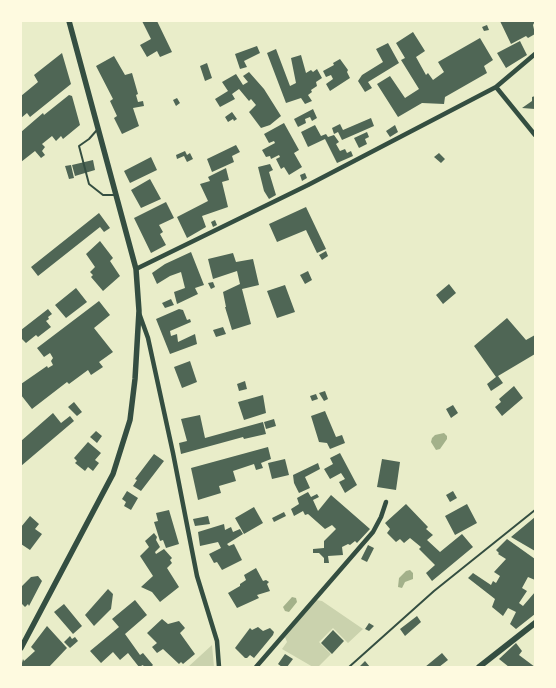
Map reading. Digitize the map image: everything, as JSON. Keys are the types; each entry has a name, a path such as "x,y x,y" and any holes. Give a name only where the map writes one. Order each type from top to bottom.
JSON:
{"main road":[{"path":"479,667 535,622"}],"street":[{"path":"21,648 113,474 130,420 135,379 139,311 136,269 69,21"},
{"path":"136,269 308,185 496,87 535,54"},
{"path":"496,87 535,135"},
{"path":"139,311 148,338 197,576 217,641 219,667"},
{"path":"256,667 373,532 386,502"}],"lane":[{"path":"98,128 89,140 80,146 89,184 104,195 117,195"}],"path":[{"path":"348,667 434,592 535,510"}],"shaded area":[{"path":"444,433 447,439 440,449 436,450 431,442 432,438 435,435"},
{"path":"410,570 413,573 413,579 405,582 402,588 398,587 399,578 406,571"},
{"path":"292,597 296,598 297,602 289,612 285,611 283,607"},
{"path":"316,600 322,601 363,629 348,643 333,628 319,642 331,654 318,667 313,667 282,649 287,642 285,637"},
{"path":"212,645 214,667 188,667"}],"building":[{"path":"142,21 157,21 172,52 160,57 157,51 147,57 140,45 151,39"},
{"path":"500,21 535,21 533,25 535,34 528,38 526,36 511,44"},
{"path":"487,25 489,30 484,31 482,27"},
{"path":"413,32 425,51 416,57 426,75 428,73 433,80 444,72 438,62 480,38 493,60 484,66 487,73 445,97 444,104 422,103 398,117 377,84 390,76 405,98 419,89 401,60 405,58 396,43"},
{"path":"520,41 527,55 506,68 497,53"},
{"path":"388,43 399,63 368,82 372,88 365,92 358,81 362,75 383,62 376,49"},
{"path":"257,46 260,53 244,61 247,67 240,69 235,54"},
{"path":"276,49 290,86 296,83 291,58 301,55 306,73 317,69 322,78 316,82 317,86 308,95 312,101 305,104 301,98 286,103 267,53"},
{"path":"62,53 71,84 30,117 27,113 21,118 21,96 38,82 34,75"},
{"path":"114,56 125,75 132,73 138,94 136,95 138,102 143,101 144,106 133,108 139,126 122,134 114,118 117,116 110,101 113,99 96,66"},
{"path":"340,59 348,70 350,78 330,91 326,84 333,79 331,75 326,77 323,71"},
{"path":"207,63 212,78 205,81 200,66"},
{"path":"249,72 264,89 281,116 270,125 261,128 249,112 256,105 251,99 249,101 239,89 232,94 235,99 220,107 215,99 228,91 222,82 236,74 243,85 248,82 243,76"},
{"path":"69,95 72,96 80,125 63,139 61,136 56,141 52,136 42,144 45,147 42,151 45,155 41,158 35,151 21,162 21,132 43,113 44,115"},
{"path":"535,96 535,109 522,108 532,101 532,97"},
{"path":"177,98 180,103 176,106 173,100"},
{"path":"313,109 317,118 312,121 310,117 305,119 306,123 298,127 294,119"},
{"path":"232,112 237,119 228,122 225,117"},
{"path":"371,118 374,126 342,140 338,132 334,134 332,128 340,124 343,130"},
{"path":"284,123 299,150 294,153 302,167 289,175 284,167 281,169 276,159 280,157 279,155 271,159 270,156 266,157 262,150 275,143 274,141 269,143 264,134"},
{"path":"315,125 321,136 326,134 328,137 334,135 339,142 336,144 340,151 345,149 347,153 351,151 353,156 337,163 325,139 308,147 301,132"},
{"path":"395,125 398,132 390,137 386,131"},
{"path":"367,132 369,137 365,139 367,144 359,148 354,138"},
{"path":"236,145 240,152 232,156 234,162 212,172 207,159"},
{"path":"185,151 187,155 190,153 193,159 187,162 184,156 177,159 176,155"},
{"path":"439,153 445,159 441,163 434,157"},
{"path":"151,157 157,170 130,183 124,171"},
{"path":"93,160 95,170 75,176 72,165"},
{"path":"270,164 273,170 269,172 276,195 269,199 264,191 258,167"},
{"path":"71,165 74,178 69,179 65,166"},
{"path":"226,168 229,180 222,182 228,207 202,216 206,227 187,238 177,217 208,201 200,184 210,181 208,177"},
{"path":"305,173 307,178 302,181 300,175"},
{"path":"150,179 161,199 141,208 131,190"},
{"path":"166,202 174,218 159,225 163,232 160,234 166,245 151,253 134,218"},
{"path":"306,207 326,249 317,253 306,230 277,242 269,224"},
{"path":"99,213 110,228 104,232 100,227 38,276 31,267"},
{"path":"215,220 217,225 213,227 211,222"},
{"path":"100,241 113,258 110,261 120,276 103,291 91,277 93,275 90,272 95,267 86,254"},
{"path":"326,251 328,256 322,260 319,255"},
{"path":"191,252 204,285 195,288 198,294 177,304 174,292 185,288 181,272 157,284 152,273 165,264"},
{"path":"233,253 236,262 253,259 259,285 242,289 251,324 232,330 225,307 223,292 240,284 237,271 213,279 208,259"},
{"path":"308,271 312,280 305,284 300,275"},
{"path":"213,282 215,287 211,289 208,283"},
{"path":"449,284 456,293 443,304 436,295"},
{"path":"285,285 295,312 277,318 267,291"},
{"path":"76,288 87,302 66,318 55,305"},
{"path":"171,299 174,305 165,308 162,303"},
{"path":"99,301 110,315 94,328 113,352 99,362 103,367 91,375 88,370 69,384 67,382 32,409 21,395 21,384 47,366 48,368 53,365 51,361 53,358 50,353 44,357 37,348"},
{"path":"48,309 52,314 46,321 51,327 26,343 21,338 21,330"},
{"path":"179,309 183,310 187,320 190,319 191,322 170,331 171,336 177,334 178,342 195,334 197,344 170,354 156,319"},
{"path":"507,318 526,340 535,335 535,354 498,376 503,383 491,391 487,384 496,377 474,346"},
{"path":"223,327 226,334 216,337 213,330"},
{"path":"190,361 197,382 182,388 174,367"},
{"path":"245,381 247,389 239,391 237,384"},
{"path":"514,386 523,398 502,416 495,407 501,402 499,399"},
{"path":"325,391 328,399 324,401 319,393"},
{"path":"316,394 318,399 312,401 310,396"},
{"path":"263,395 266,413 244,420 238,402"},
{"path":"74,402 82,412 77,416 68,407"},
{"path":"453,405 458,413 451,418 446,409"},
{"path":"325,411 336,437 342,435 345,443 330,449 327,443 319,442 311,416"},
{"path":"53,413 61,423 70,416 74,421 21,466 21,441"},
{"path":"200,415 205,438 263,422 266,434 244,439 243,437 181,454 179,443 187,441 181,419"},
{"path":"274,419 276,426 266,429 264,422"},
{"path":"96,431 102,436 97,443 90,437"},
{"path":"88,442 101,453 95,460 99,463 93,471 88,467 85,471 75,463 77,461 74,458"},
{"path":"268,447 271,459 261,463 263,468 256,470 254,464 233,471 236,481 219,486 221,493 198,500 191,468"},
{"path":"340,453 357,485 345,493 339,482 345,479 341,473 330,479 324,469 333,464 330,458"},
{"path":"154,454 164,461 141,491 133,486 137,480 135,479"},
{"path":"285,459 289,475 272,479 268,463"},
{"path":"382,459 400,462 396,490 377,487"},
{"path":"318,463 320,469 305,477 310,488 299,493 294,483 293,475"},
{"path":"127,491 138,498 131,510 124,506 126,502 122,499"},
{"path":"453,491 457,498 450,502 446,495"},
{"path":"308,492 311,497 317,494 319,497 313,500 318,511 331,495 370,529 357,543 355,541 350,545 342,547 343,555 328,556 329,563 324,563 324,558 319,553 313,553 313,549 324,548 324,541 336,529 332,525 325,529 308,514 305,515 303,511 294,516 291,509 299,504 297,498"},
{"path":"406,504 428,527 426,529 433,535 427,540 440,552 462,534 473,547 432,581 426,573 435,565 419,549 421,547 410,538 404,543 400,539 396,542 387,533 390,529 385,523"},
{"path":"467,504 477,523 455,535 445,516"},
{"path":"254,507 263,523 244,534 235,518"},
{"path":"169,510 179,544 166,548 163,540 160,541 154,522 158,521 156,513"},
{"path":"284,512 286,516 274,522 272,518"},
{"path":"30,516 39,524 35,529 42,534 30,550 21,544 21,527"},
{"path":"208,516 210,524 195,526 193,519"},
{"path":"535,517 535,551 511,537"},
{"path":"224,524 225,530 231,527 233,532 240,529 243,534 227,544 229,546 234,544 242,560 222,570 217,562 214,563 209,554 221,548 218,542 200,546 198,532"},
{"path":"154,533 160,547 155,552 156,554 164,549 172,558 170,560 172,563 167,568 179,587 160,602 152,592 141,587 153,576 140,556 149,547 145,541"},
{"path":"507,539 535,559 535,580 528,577 522,588 527,591 519,603 523,606 535,592 535,614 516,629 510,624 516,612 508,608 503,616 492,607 495,599 468,578 473,573 491,585 493,581 496,583 500,576 494,572 506,559 498,554 496,550"},
{"path":"368,545 374,548 367,562 361,559"},
{"path":"256,568 263,581 269,582 267,584 270,591 257,595 259,598 237,608 228,593 246,580 244,575"},
{"path":"38,576 42,581 29,606 28,604 25,607 21,603 21,587 31,577"},
{"path":"108,589 113,594 111,609 94,626 85,615"},
{"path":"135,600 147,615 125,634 140,655 143,653 153,665 151,667 144,667 143,665 139,667 128,653 120,660 113,652 101,663 90,651 119,627 112,619"},
{"path":"64,604 82,626 73,634 54,612"},
{"path":"417,616 421,622 405,636 400,629"},
{"path":"162,619 168,624 179,621 185,628 180,633 195,654 183,664 181,662 179,664 163,649 157,653 152,647 157,643 147,633"},
{"path":"369,623 374,626 369,631 365,629"},
{"path":"47,626 67,648 49,667 21,667 23,659 24,661 35,651 31,647"},
{"path":"258,627 263,631 270,628 274,632 273,635 254,658 250,655 245,658 235,648 250,628 252,630"},
{"path":"333,630 344,641 332,654 321,643"},
{"path":"70,636 72,639 75,637 78,641 70,648 64,642"},
{"path":"516,643 522,651 519,655 535,667 509,667 499,659"},
{"path":"442,653 448,660 439,667 425,667"},
{"path":"285,654 293,659 287,667 282,667 278,664"},
{"path":"365,661 370,667 359,667"}]}
